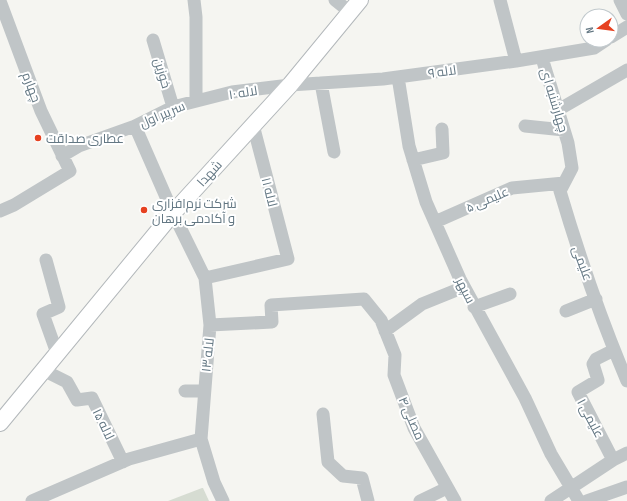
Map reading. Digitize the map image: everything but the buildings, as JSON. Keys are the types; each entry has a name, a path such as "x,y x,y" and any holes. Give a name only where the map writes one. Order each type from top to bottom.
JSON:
{"main road":[{"name":"شهدا","path":"0,423 173,213 290,85 360,0"}],"street":[{"path":"194,0 196,17 196,101"},
{"path":"335,0 350,12"},
{"path":"500,0 516,61"},
{"path":"620,0 627,14"},
{"name":"چهارم","path":"0,211 14,205 70,171 41,111 1,6"},
{"name":"خوزین","path":"153,40 173,107"},
{"name":"۹ لاله","path":"290,85 398,77 542,58 594,48"},
{"name":"چهارشنبه ای","path":"542,58 568,143"},
{"path":"558,110 627,70"},
{"name":"سپهر","path":"398,77 409,146 426,202 474,307 525,398 551,454 579,501"},
{"path":"321,83 334,152"},
{"name":"لاله ۱۰","path":"196,101 232,92 290,85"},
{"name":"سرپیر اول","path":"62,156 79,146 134,126 173,107 196,101"},
{"name":"۱۱ لاله","path":"205,278 288,259 253,125"},
{"name":"لاله ۱۳","path":"134,126 173,213 205,278 210,325 201,439 214,482 223,501"},
{"path":"525,126 564,130"},
{"path":"413,160 443,153 442,129"},
{"name":"علیمی","path":"568,143 572,168 560,191 575,241 627,382"},
{"name":"۵ علیمی","path":"435,222 512,188 564,183"},
{"path":"46,260 59,307 43,314 57,353"},
{"path":"385,331 422,304 464,287"},
{"path":"474,307 510,294"},
{"name":"۴ مصلی","path":"210,325 272,322 271,305 364,299 381,320 395,355 394,375 414,428 455,501"},
{"path":"566,311 596,299"},
{"name":"۱ علیمی","path":"613,460 578,392 598,380 593,364 596,359 614,350"},
{"name":"۱۵ لاله","path":"43,370 68,382 77,400 92,398 126,461"},
{"path":"185,391 204,391"},
{"path":"323,414 328,462 343,476 362,478 368,501"},
{"path":"32,501 126,461 201,439"},
{"path":"551,501 613,460 627,453"},
{"path":"587,501 627,487"},
{"path":"420,501 447,488"}],"shaded area":[{"path":"202,488 209,501 168,501"}],"place":[{"name":"عطاری صداقت","path":"38,138"},
{"name":"شرکت نرم‌افزاری و آکادمی برهان","path":"144,210"}]}
